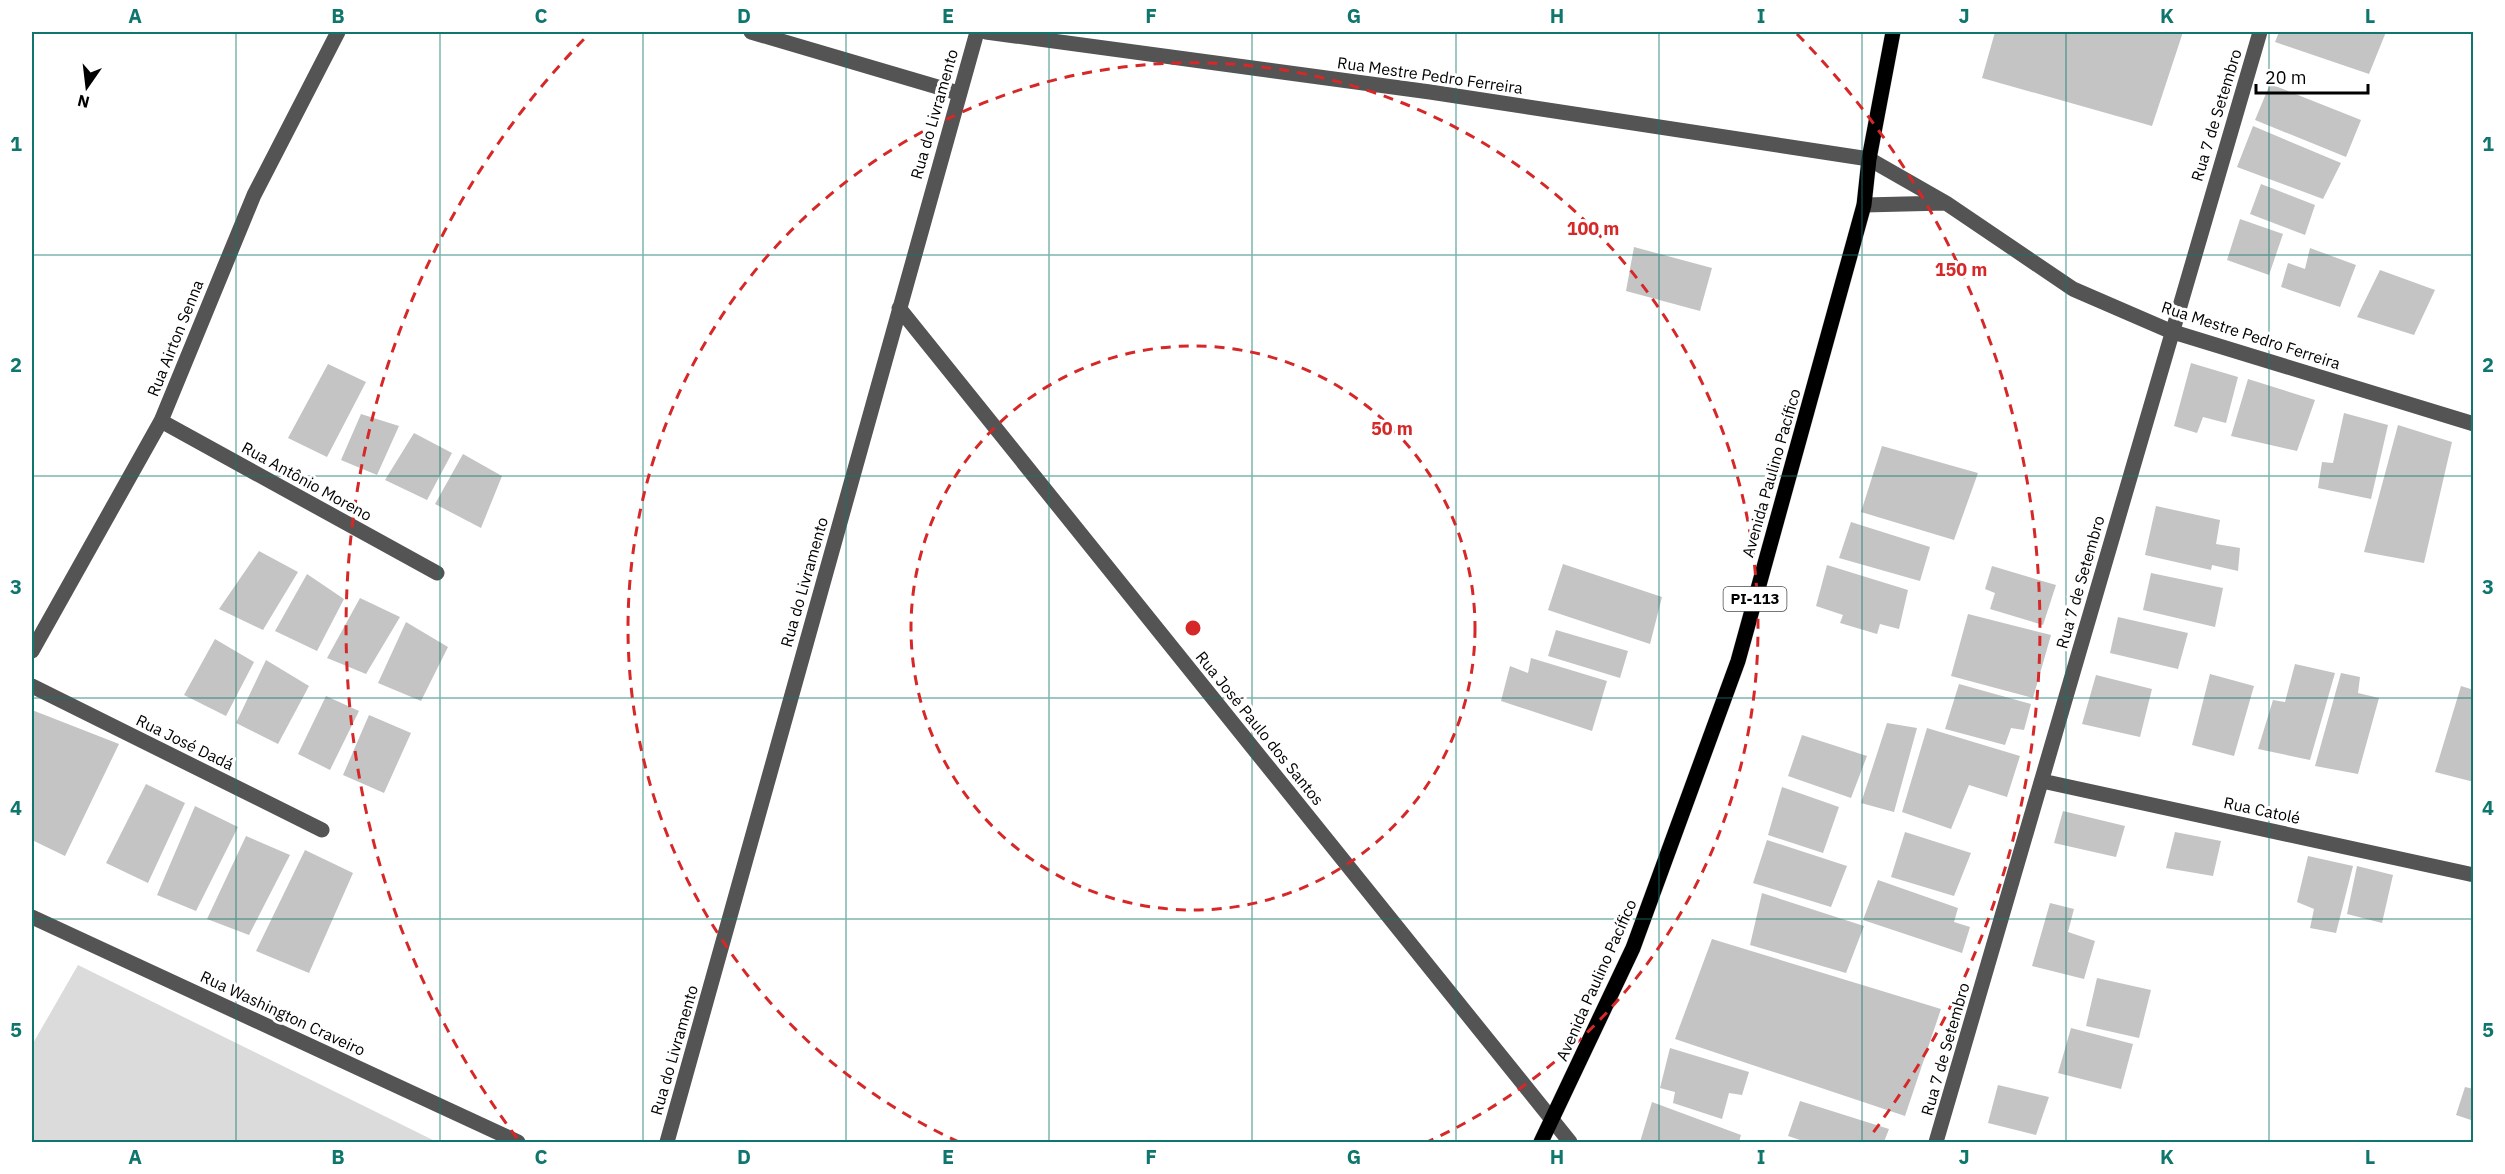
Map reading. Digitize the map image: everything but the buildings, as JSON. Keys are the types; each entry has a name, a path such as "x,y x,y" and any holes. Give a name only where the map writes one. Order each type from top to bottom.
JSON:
{"main road":[{"name":"Avenida Paulino Pacífico","path":"1541,1143 1633,948 1738,661 1864,205 1869,159 1893,32"}],"street":[{"name":"Rua Airton Senna","path":"32,651 160,421 254,195 338,32"},
{"path":"752,32 958,93"},
{"name":"Rua do Livramento","path":"667,1143 958,93 977,32"},
{"name":"Rua Mestre Pedro Ferreira","path":"986,32 1430,92 1869,159 1946,203 2073,289 2170,331 2474,424"},
{"name":"Rua 7 de Setembro","path":"1936,1143 2170,331 2260,32"},
{"path":"1864,205 1946,203"},
{"name":"Rua José Paulo dos Santos","path":"899,308 1570,1143"},
{"name":"Rua Antônio Moreno","path":"160,421 437,573"},
{"name":"Rua José Dadá","path":"32,686 322,830"},
{"name":"Rua Catolé","path":"2042,781 2474,875"},
{"name":"Rua Washington Craveiro","path":"32,917 519,1143"}],"shaded area":[{"path":"78,965 437,1142 32,1142 32,1045"}]}
